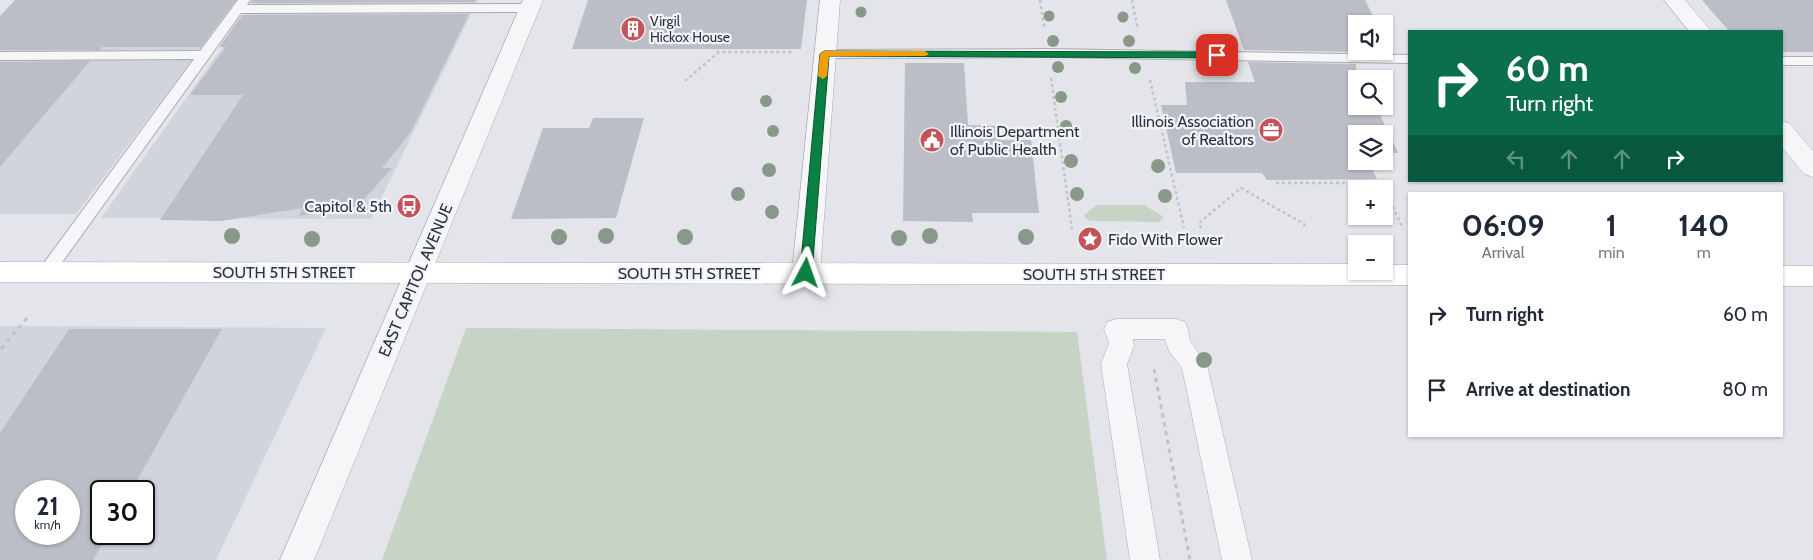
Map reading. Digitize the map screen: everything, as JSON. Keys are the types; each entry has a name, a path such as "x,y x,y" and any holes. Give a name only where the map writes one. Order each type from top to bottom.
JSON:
{"main road":[{"name":"SOUTH 5TH STREET","path":"0,272 419,271 1408,275"},
{"path":"1783,276 1813,276"}],"street":[{"path":"806,273 830,0"},
{"path":"1674,0 1699,30"},
{"name":"EAST CAPITOL AVENUE","path":"298,560 531,4"},
{"path":"1783,131 1813,168"},
{"path":"1145,560 1114,364 1123,342 1116,329 1176,330 1178,344 1194,365 1237,560"}],"lane":[{"path":"47,272 241,4 531,4"},
{"path":"824,54 1048,53 1408,59"},
{"path":"0,56 204,55"},
{"path":"1783,61 1813,61"}],"path":[{"path":"1040,0 1072,229"},
{"path":"1132,0 1184,228"},
{"path":"686,81 720,52 795,52"},
{"path":"1276,183 1382,183 1403,229"},
{"path":"1201,228 1200,223 1241,188 1304,224 1306,229"},
{"path":"1,349 27,318"},
{"path":"1146,330 1190,560"}],"shaded area":[{"path":"21,0 237,0 76,214 0,214 0,21"},
{"path":"256,0 478,0 371,219 101,218"},
{"path":"0,326 326,328 216,560 0,560"}],"green space":[{"path":"1097,205 1144,205 1164,217 1159,222 1090,221 1085,218 1084,215"},
{"path":"466,328 1077,332 1107,560 382,560"}],"building":[{"path":"15,0 236,0 201,47 0,50 0,16"},
{"path":"252,0 476,0 474,2 250,3"},
{"path":"588,0 807,0 801,49 572,49"},
{"path":"1226,0 1365,0 1372,15 1348,15 1348,52 1244,50"},
{"path":"1702,0 1813,0 1813,52 1783,52 1783,30 1728,30"},
{"path":"469,14 411,132 382,168 392,168 358,206 299,216 303,208 221,221 160,220 243,95 190,95 226,47 219,47 242,15"},
{"path":"90,61 0,167 0,62"},
{"path":"1248,62 1356,64 1356,70 1348,70 1348,115 1380,115 1385,125 1348,125 1348,170 1372,170 1377,179 1267,180 1262,173 1176,173 1161,105 1187,105 1185,82 1255,82"},
{"path":"905,63 964,63 968,125 1000,126 1001,140 1031,140 1039,213 972,213 973,222 903,221"},
{"path":"593,118 644,118 616,218 511,219 543,128 589,128"},
{"path":"1393,142 1398,153 1393,153"},
{"path":"69,329 222,329 137,480 90,480 90,545 102,545 93,560 0,560 0,433"}],"slow traffic":[{"path":"823,76 824,54 925,54"}],"place":[{"name":"Virgil Hickox House","path":"633,29"},
{"name":"Illinois Association of Realtors","path":"1271,130"},
{"name":"Illinois Department of Public Health","path":"932,140"},
{"name":"Capitol & 5th","path":"409,206"},
{"name":"Fido With Flower","path":"1090,239"}],"route":[{"path":"806,273 824,54 1048,53 1217,55"}]}
